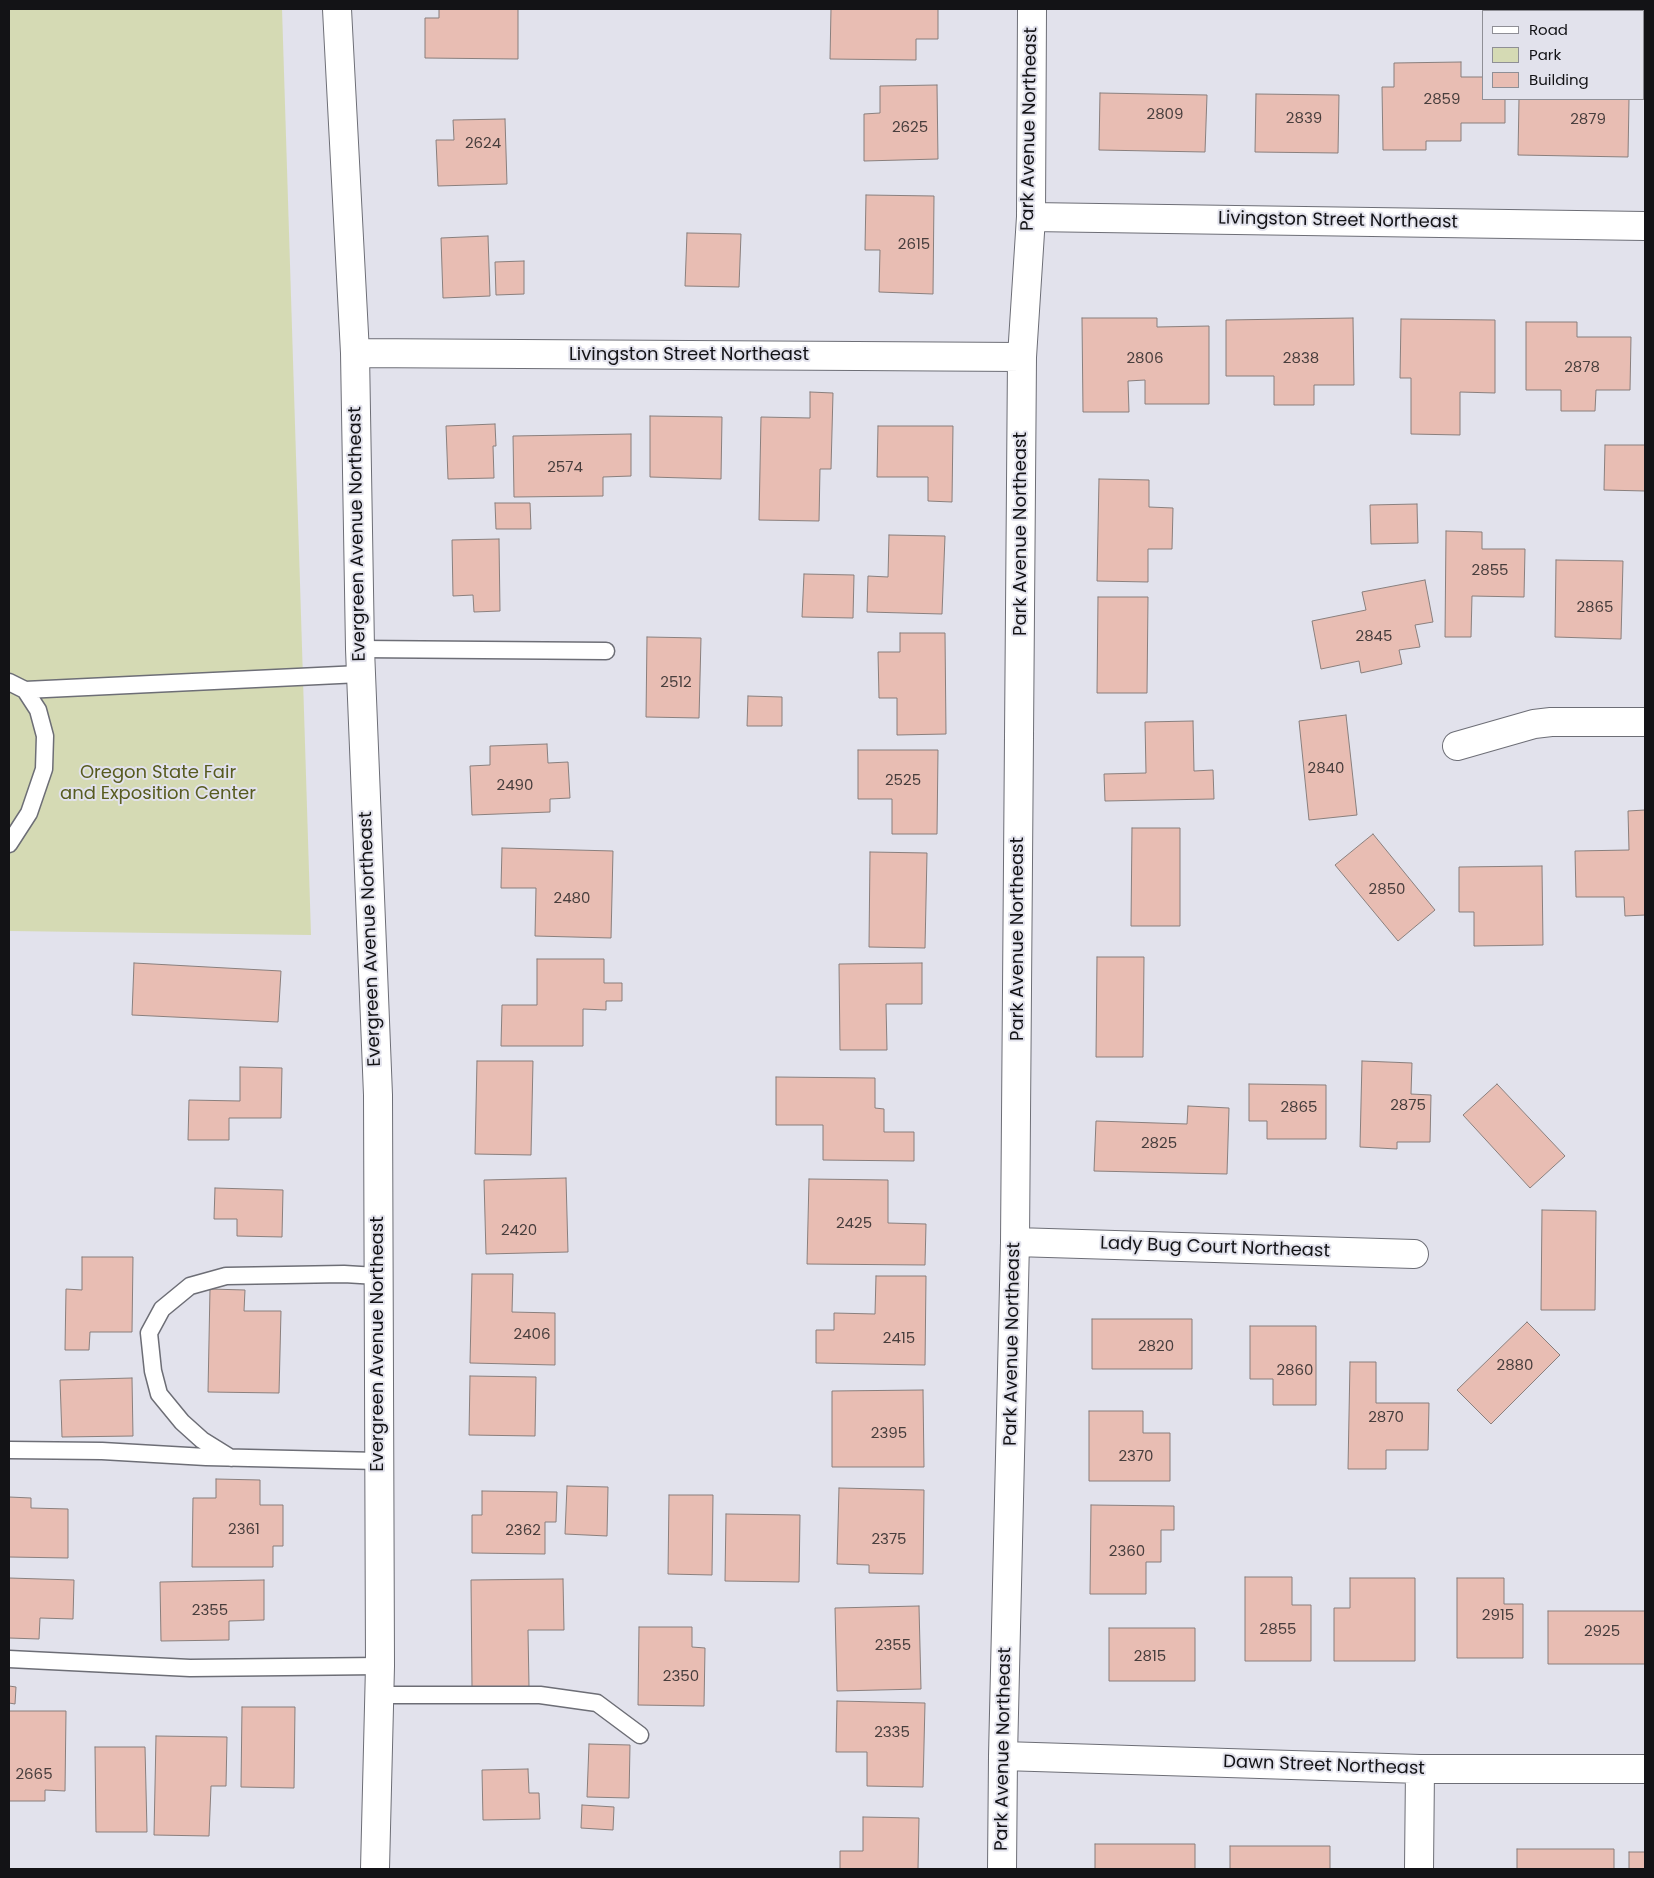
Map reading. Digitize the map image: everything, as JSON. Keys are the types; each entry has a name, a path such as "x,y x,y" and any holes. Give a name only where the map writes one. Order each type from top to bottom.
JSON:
{"street":[{"name":"Evergreen Avenue Northeast","path":"337,9 356,353 360,662 378,1095 377,1276 380,1666 375,1869"},
{"name":"Park Avenue Northeast","path":"1002,1869 1015,1242 1022,358 1031,217 1032,9"},
{"name":"Livingston Street Northeast","path":"1031,217 1645,226"},
{"name":"Livingston Street Northeast","path":"356,353 1022,358"},
{"path":"1457,746 1534,724 1551,722 1645,722"},
{"name":"Lady Bug Court Northeast","path":"1015,1242 1414,1254"},
{"name":"Dawn Street Northeast","path":"1003,1756 1420,1769 1645,1769"},
{"path":"1420,1769 1420,1869"}],"lane":[{"path":"25,690 360,662 606,651"},
{"path":"9,682 25,690 38,710 45,736 44,768 29,813 9,844"},
{"path":"231,1458 202,1440 182,1422 159,1394 153,1371 149,1333 162,1309 190,1286 226,1276 344,1274 377,1276"},
{"path":"9,1450 102,1451 231,1458 378,1461"},
{"path":"9,1659 190,1668 380,1666"},
{"path":"379,1695 540,1695 597,1703 640,1734"}],"green space":[{"name":"Oregon State Fair and Exposition Center","path":"9,9 282,9 311,935 9,931"}],"building":[{"path":"439,9 518,9 518,59 425,58 425,18 439,18"},
{"path":"831,9 938,9 938,39 916,39 916,60 830,59"},
{"path":"1461,62 1461,77 1482,77 1482,100 1505,100 1505,123 1461,123 1461,141 1426,141 1426,150 1383,150 1382,87 1394,87 1394,63"},
{"path":"937,85 938,159 864,161 864,114 880,113 880,86"},
{"path":"1100,93 1207,95 1205,152 1099,150"},
{"path":"1256,94 1339,95 1338,153 1255,152"},
{"path":"1519,100 1629,100 1628,157 1518,155"},
{"path":"505,119 507,184 438,186 436,140 454,140 453,120"},
{"path":"866,195 934,196 933,294 879,292 880,250 865,250"},
{"path":"687,233 741,234 739,287 685,286"},
{"path":"488,236 490,296 443,298 441,238"},
{"path":"524,261 524,294 496,295 495,262"},
{"path":"1082,318 1157,318 1157,327 1209,326 1209,404 1145,404 1145,380 1128,381 1129,412 1083,412"},
{"path":"1353,318 1354,385 1314,385 1314,405 1274,405 1274,376 1226,376 1226,320"},
{"path":"1401,319 1495,320 1495,393 1460,392 1460,435 1411,434 1411,378 1400,378"},
{"path":"1526,322 1577,322 1577,337 1631,337 1630,390 1596,390 1595,411 1561,411 1561,390 1526,390"},
{"path":"810,392 833,393 831,469 820,469 819,521 759,520 761,417 810,418"},
{"path":"650,416 722,417 721,479 650,477"},
{"path":"495,424 496,446 493,446 494,478 448,479 446,426"},
{"path":"878,426 953,426 952,502 928,501 928,477 877,477"},
{"path":"631,434 631,476 603,477 603,496 514,497 513,436"},
{"path":"1605,445 1645,445 1645,491 1604,490"},
{"path":"1099,479 1149,480 1149,507 1173,508 1172,549 1148,549 1148,582 1097,581"},
{"path":"495,503 530,503 531,529 496,529"},
{"path":"1417,504 1418,543 1371,544 1370,505"},
{"path":"1446,531 1482,532 1482,549 1525,549 1524,597 1472,596 1471,637 1445,637"},
{"path":"889,535 945,536 942,614 867,612 868,576 888,577"},
{"path":"499,539 500,611 474,612 473,595 453,596 452,540"},
{"path":"1556,560 1623,561 1621,639 1555,637"},
{"path":"804,574 854,575 853,618 802,617"},
{"path":"1425,580 1433,622 1415,625 1420,647 1399,650 1402,664 1361,673 1359,661 1321,669 1312,621 1366,610 1362,592"},
{"path":"1098,597 1148,597 1147,693 1097,693"},
{"path":"900,633 945,633 946,734 897,735 897,698 879,698 878,652 900,652"},
{"path":"647,637 701,638 699,718 646,717"},
{"path":"748,696 782,697 782,726 747,726"},
{"path":"1346,715 1357,815 1309,820 1299,721"},
{"path":"1193,721 1194,771 1213,770 1214,799 1105,801 1104,774 1146,773 1145,722"},
{"path":"547,744 548,763 568,762 570,798 550,799 550,812 472,815 470,766 490,765 490,746"},
{"path":"858,750 938,750 937,834 892,834 892,799 858,799"},
{"path":"1645,810 1645,915 1625,916 1624,897 1576,897 1575,851 1629,850 1628,811"},
{"path":"1132,828 1180,828 1180,926 1131,926"},
{"path":"1373,834 1435,910 1398,941 1335,865"},
{"path":"502,848 613,851 611,938 535,936 536,888 501,888"},
{"path":"870,852 927,853 925,948 869,947"},
{"path":"1542,866 1543,945 1474,946 1474,912 1459,912 1459,867"},
{"path":"1097,957 1144,957 1143,1057 1096,1057"},
{"path":"537,959 604,959 604,983 622,983 622,1001 606,1001 606,1010 583,1009 583,1046 501,1046 502,1005 537,1005"},
{"path":"134,963 281,971 278,1022 132,1015"},
{"path":"922,963 922,1004 886,1004 887,1050 840,1050 839,964"},
{"path":"477,1061 533,1061 531,1155 475,1154"},
{"path":"1362,1061 1412,1063 1411,1094 1431,1095 1430,1142 1397,1142 1397,1149 1360,1147"},
{"path":"240,1067 282,1068 281,1118 229,1118 229,1140 188,1140 189,1100 240,1101"},
{"path":"776,1077 875,1078 875,1108 884,1109 884,1132 914,1132 914,1161 823,1160 823,1125 776,1125"},
{"path":"1249,1084 1326,1085 1326,1139 1267,1139 1267,1121 1249,1121"},
{"path":"1497,1084 1565,1156 1530,1188 1463,1115"},
{"path":"1188,1106 1229,1108 1227,1174 1094,1171 1096,1121 1187,1124"},
{"path":"566,1178 568,1252 486,1254 484,1180"},
{"path":"809,1179 888,1180 888,1223 926,1224 925,1265 807,1264"},
{"path":"215,1188 283,1190 282,1237 237,1236 237,1219 214,1219"},
{"path":"1542,1210 1596,1211 1595,1310 1541,1310"},
{"path":"82,1257 133,1257 132,1332 90,1332 89,1350 65,1350 66,1289 82,1290"},
{"path":"472,1274 513,1274 512,1312 555,1313 555,1365 470,1363"},
{"path":"876,1276 926,1276 925,1365 816,1363 816,1330 834,1330 834,1313 875,1314"},
{"path":"210,1289 245,1290 244,1311 281,1311 279,1393 208,1392"},
{"path":"1092,1319 1192,1319 1192,1369 1092,1369"},
{"path":"1527,1322 1560,1355 1491,1424 1457,1390"},
{"path":"1250,1326 1316,1326 1316,1405 1273,1405 1273,1379 1250,1379"},
{"path":"1350,1362 1376,1362 1376,1403 1429,1403 1428,1450 1386,1450 1386,1469 1348,1469"},
{"path":"470,1376 536,1377 535,1436 469,1435"},
{"path":"132,1378 133,1436 62,1437 60,1380"},
{"path":"923,1390 924,1467 832,1467 832,1391"},
{"path":"1089,1411 1143,1411 1143,1433 1170,1433 1170,1481 1089,1481"},
{"path":"216,1479 260,1480 260,1505 283,1505 283,1546 273,1546 273,1567 192,1567 193,1498 216,1498"},
{"path":"567,1486 608,1487 607,1536 565,1534"},
{"path":"839,1488 924,1490 923,1574 869,1573 869,1565 837,1564"},
{"path":"482,1491 557,1492 556,1522 545,1522 545,1554 472,1553 472,1515 482,1515"},
{"path":"669,1495 713,1495 712,1575 668,1574"},
{"path":"9,1497 31,1498 31,1508 68,1509 68,1558 9,1557"},
{"path":"1091,1505 1174,1506 1174,1530 1161,1530 1161,1562 1146,1562 1146,1594 1090,1594"},
{"path":"726,1514 800,1515 799,1582 725,1581"},
{"path":"1245,1577 1292,1577 1292,1605 1311,1605 1311,1661 1245,1661"},
{"path":"9,1578 74,1580 73,1619 40,1618 39,1639 9,1638"},
{"path":"1350,1578 1415,1578 1415,1661 1334,1661 1334,1608 1350,1608"},
{"path":"1457,1578 1504,1578 1504,1604 1523,1604 1523,1658 1457,1658"},
{"path":"563,1579 564,1630 528,1630 529,1687 472,1687 471,1580"},
{"path":"264,1580 264,1620 229,1621 229,1640 161,1641 160,1582"},
{"path":"919,1606 921,1689 837,1691 835,1608"},
{"path":"1548,1611 1645,1611 1645,1664 1548,1664"},
{"path":"639,1627 692,1627 692,1647 705,1648 704,1706 638,1705"},
{"path":"1109,1628 1195,1628 1195,1681 1109,1681"},
{"path":"9,1686 16,1687 15,1704 9,1703"},
{"path":"837,1701 925,1703 923,1787 867,1786 867,1752 836,1752"},
{"path":"242,1707 295,1707 294,1788 241,1787"},
{"path":"9,1711 66,1711 65,1791 45,1790 45,1801 9,1801"},
{"path":"156,1736 227,1737 226,1786 211,1786 209,1836 154,1835"},
{"path":"589,1744 630,1745 629,1798 587,1797"},
{"path":"95,1747 145,1747 147,1832 96,1832"},
{"path":"528,1769 529,1793 539,1793 540,1819 483,1820 482,1770"},
{"path":"582,1805 614,1807 613,1830 581,1828"},
{"path":"863,1817 919,1818 918,1869 840,1869 840,1851 863,1851"},
{"path":"1095,1844 1195,1844 1195,1869 1095,1869"},
{"path":"1230,1846 1330,1846 1330,1869 1230,1869"},
{"path":"1517,1849 1614,1849 1614,1869 1517,1869"},
{"path":"1629,1852 1645,1852 1645,1869 1629,1869"}]}
